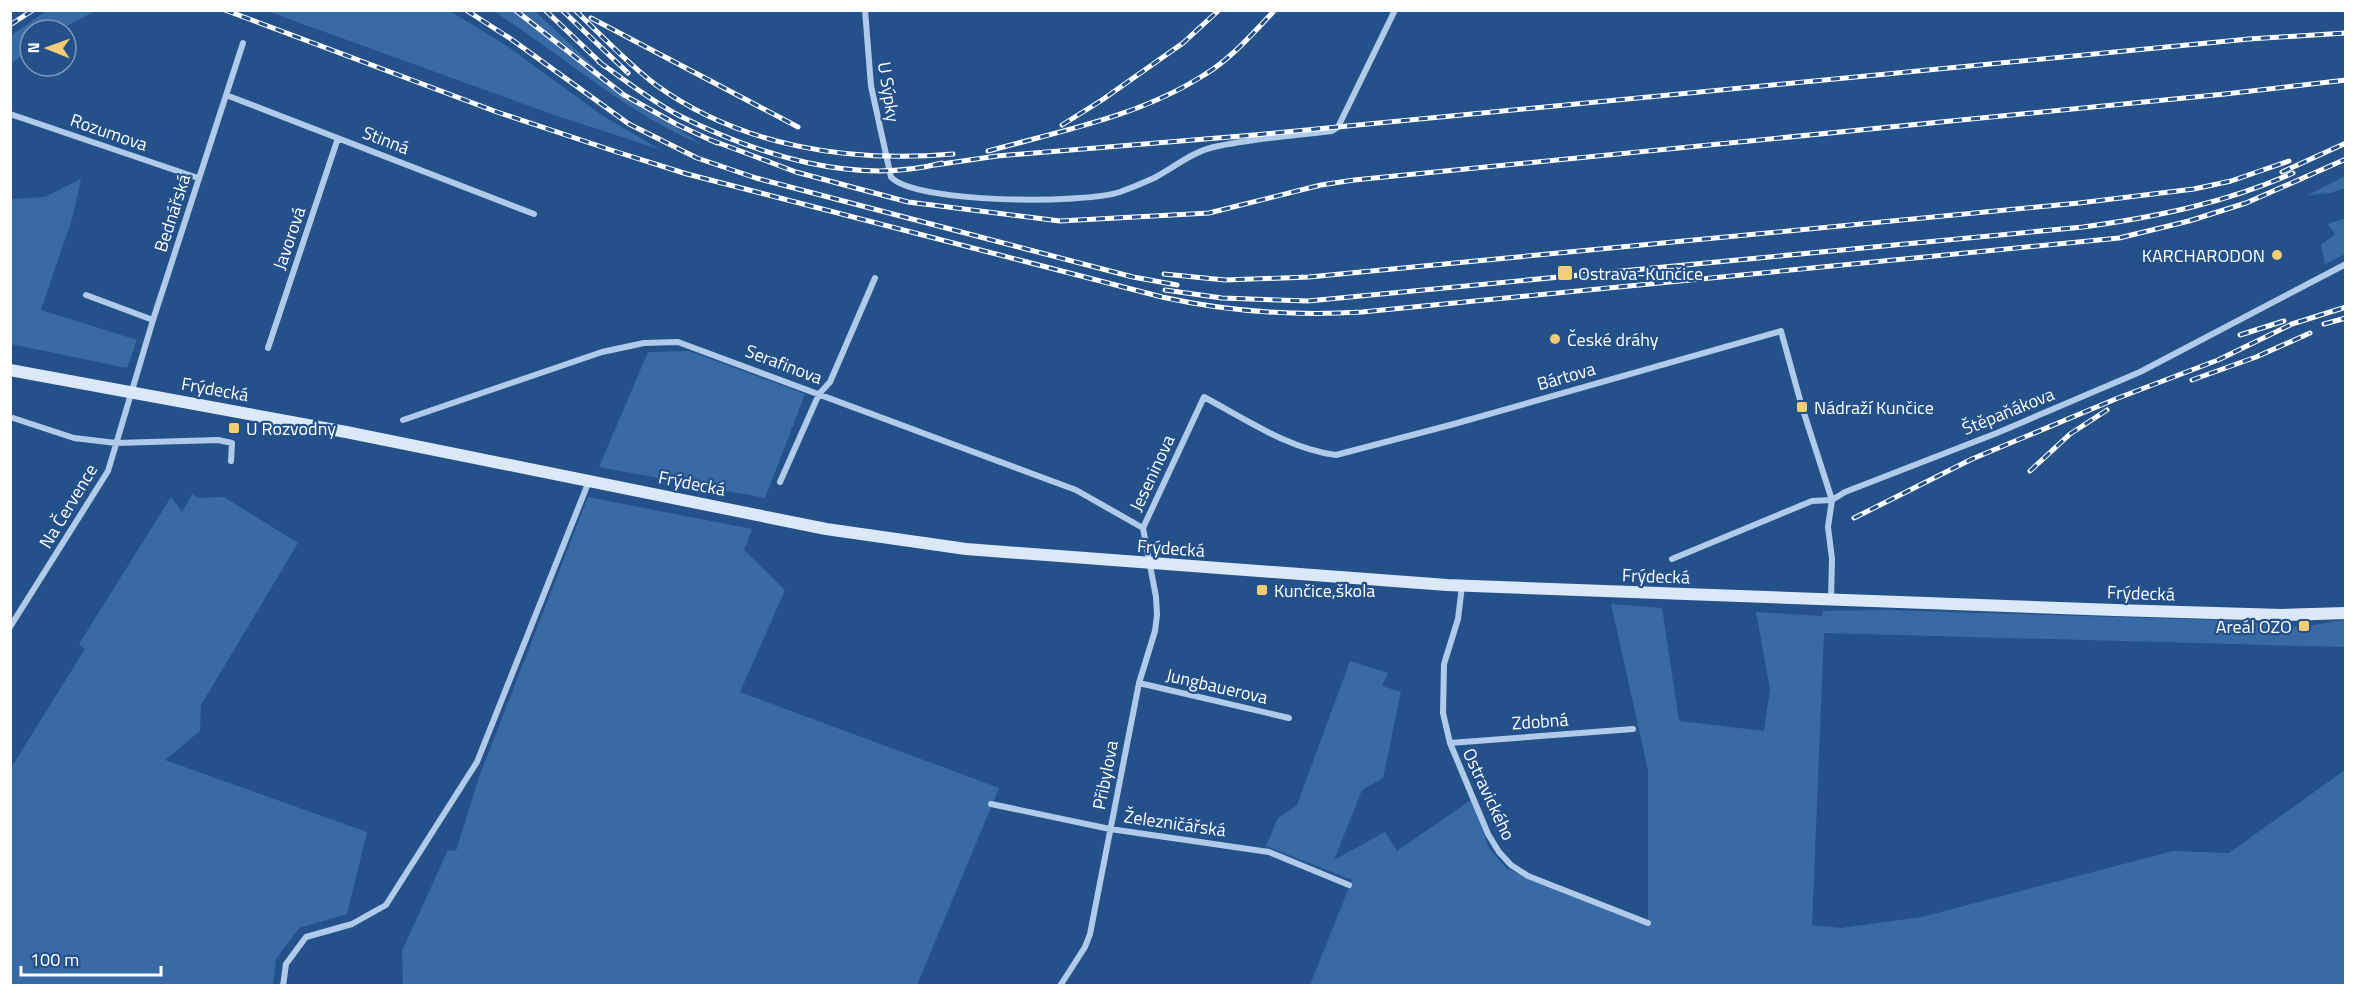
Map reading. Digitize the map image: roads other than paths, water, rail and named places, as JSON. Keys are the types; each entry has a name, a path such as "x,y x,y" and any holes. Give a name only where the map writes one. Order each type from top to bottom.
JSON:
{"main road":[{"name":"Frýdecká","path":"10,370 346,432 885,539 966,549 1149,565 1462,586 2282,615 2346,613"}],"street":[{"name":"U Sýpky","path":"865,10 871,87 891,177 895,182 917,189 974,197 1047,199 1100,196 1118,192 1152,179 1211,147 1332,131 1338,127 1395,10"},
{"name":"Bednářská","path":"130,392 243,43"},
{"name":"Stinná","path":"226,95 534,214"},
{"name":"Rozumova","path":"10,114 198,178"},
{"name":"Javorová","path":"268,348 338,138"},
{"name":"Štěpaňákova","path":"1672,559 1812,501 1832,500 1845,492 1997,433 2140,372 2346,264"},
{"path":"780,482 819,394 830,382 875,278"},
{"path":"86,295 153,320"},
{"name":"Bártova","path":"1204,397 1266,431 1319,453 1336,455 1444,427 1781,331 1802,407 1832,500 1828,527 1832,559 1831,600"},
{"name":"Serafinova","path":"404,420 602,352 644,343 678,342 1076,490 1143,528"},
{"name":"Na Července","path":"10,627 108,471 130,392"},
{"name":"Jeseninova","path":"1149,565 1143,528 1204,397"},
{"path":"10,417 74,438 116,443 218,440 232,443 231,461"},
{"path":"283,986 286,964 306,938 352,924 386,905 477,762 589,482"},
{"name":"Přibylova","path":"1060,986 1085,947 1090,934 1139,683 1155,631 1156,597 1149,565"},
{"name":"Ostravického","path":"1462,586 1458,619 1444,664 1443,713 1450,743 1488,834 1499,852 1511,865 1528,876 1648,922"},
{"name":"Jungbauerova","path":"1139,683 1289,718"},
{"name":"Zdobná","path":"1450,743 1633,729"},
{"name":"Železničářská","path":"991,804 1110,829 1269,852 1349,885"}],"railway":[{"path":"10,25 33,10"},
{"path":"225,10 497,112 687,174 1162,297 1262,312 1362,312 2119,238 2189,221 2246,203 2346,159"},
{"path":"466,10 511,39 629,124 697,158 756,178 1133,277 1177,285"},
{"path":"515,10 624,95 678,125 717,143"},
{"path":"545,10 604,66"},
{"path":"562,10 628,73"},
{"path":"575,10 645,77 689,106 724,123 798,146 836,152 875,156 953,154"},
{"path":"1062,125 1183,43 1219,10"},
{"path":"988,151 1127,112 1179,89 1223,61 1275,10"},
{"path":"591,18 798,127"},
{"path":"935,165 997,156 1254,135 2249,39 2346,33"},
{"path":"599,62 648,97 680,116 774,154 841,169 875,171 909,169 942,163"},
{"path":"711,140 796,172 908,202 1060,221 1209,213 1321,185 1354,180 2346,80"},
{"path":"2282,172 2346,143"},
{"path":"1164,274 1225,280 1309,277 2079,203 2194,189 2231,181 2289,161"},
{"path":"1165,290 1222,298 1308,301 2083,227 2190,208 2242,193 2293,173"},
{"path":"1854,518 1972,459 2118,398 2218,360 2292,324 2346,307"},
{"path":"2324,324 2346,318"},
{"path":"2240,335 2284,321"},
{"path":"2192,380 2256,357 2310,333"},
{"path":"2030,471 2070,434 2107,410"}],"place":[{"name":"KARCHARODON","path":"2277,255"},
{"name":"Ostrava-Kunčice","path":"1565,273"},
{"name":"České dráhy","path":"1555,339"},
{"name":"Nádraží Kunčice","path":"1802,407"},
{"name":"U Rozvodny","path":"234,428"},
{"name":"Kunčice,škola","path":"1262,590"},
{"name":"Areál OZO","path":"2304,626"}]}
